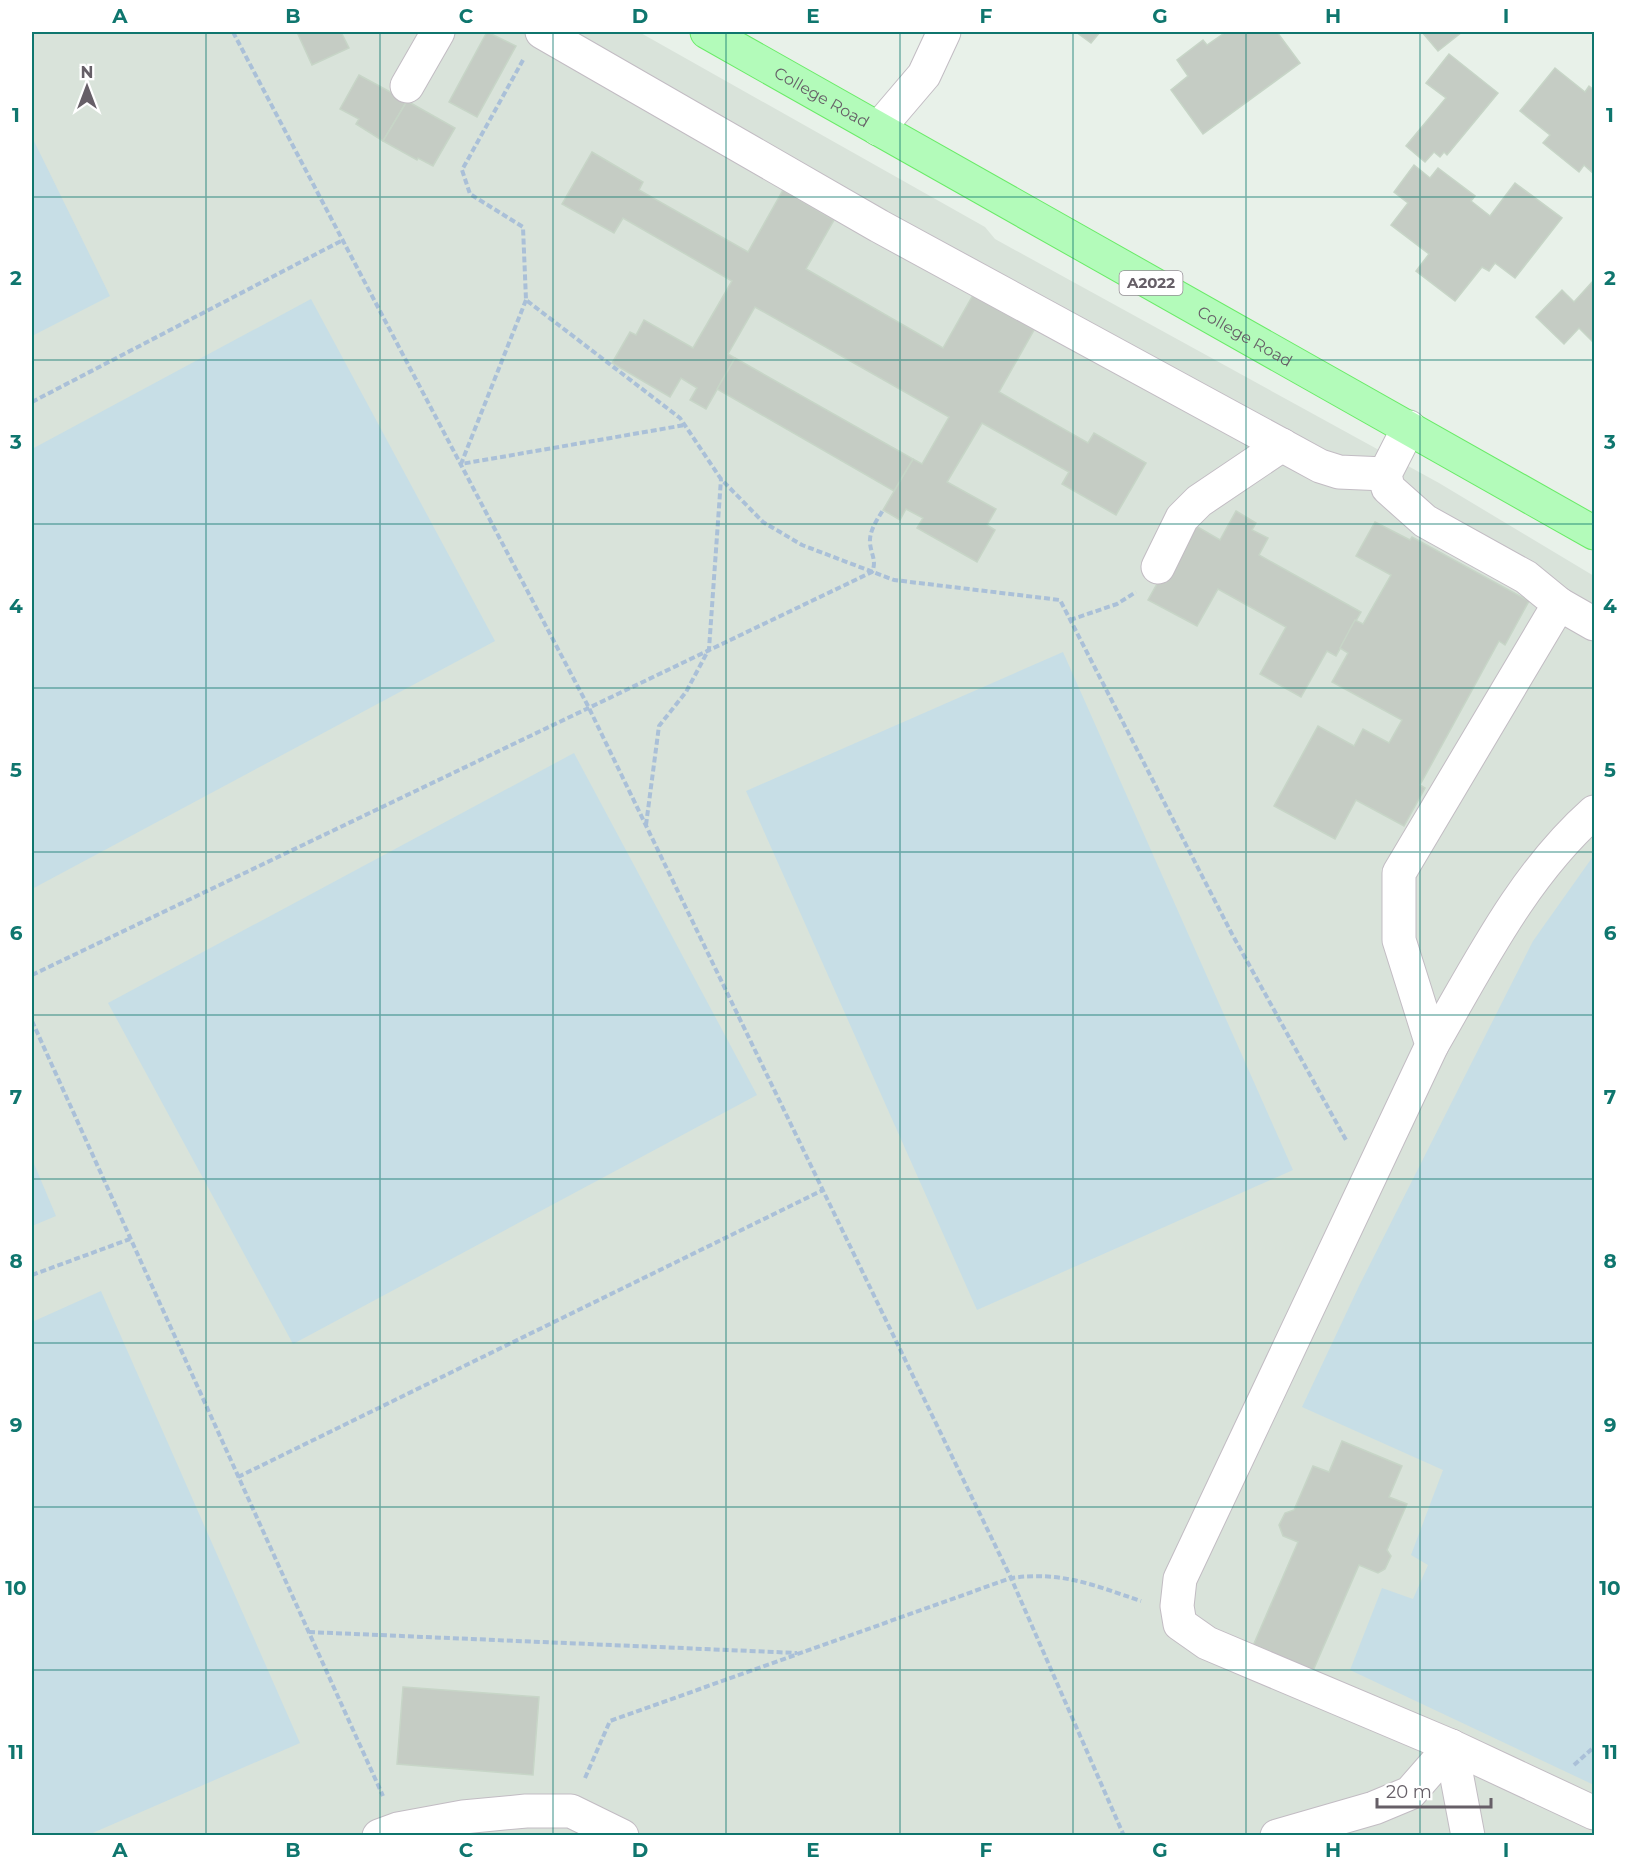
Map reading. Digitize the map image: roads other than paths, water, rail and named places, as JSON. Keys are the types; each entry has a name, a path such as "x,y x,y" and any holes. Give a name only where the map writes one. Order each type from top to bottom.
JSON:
{"main road":[{"name":"College Road","path":"707,32 1594,533"}],"street":[{"path":"407,86 438,32"},
{"path":"878,129 924,75 944,32"},
{"path":"535,41 676,106 879,226 1320,466 1339,472 1385,474"},
{"path":"1409,427 1385,474 1388,488 1425,521 1526,577 1559,604 1594,624"},
{"path":"1158,567 1182,518 1194,507 1282,445"},
{"path":"1432,1046 1399,940 1399,873 1559,604"},
{"path":"1594,812 1544,862 1479,964 1432,1046 1180,1580 1176,1606 1180,1624 1207,1643 1451,1746 1594,1813"},
{"path":"1277,1836 1374,1808 1410,1793 1451,1746"},
{"path":"1451,1746 1468,1836"},
{"path":"388,1832 463,1816 526,1811 571,1811 622,1836"}]}
